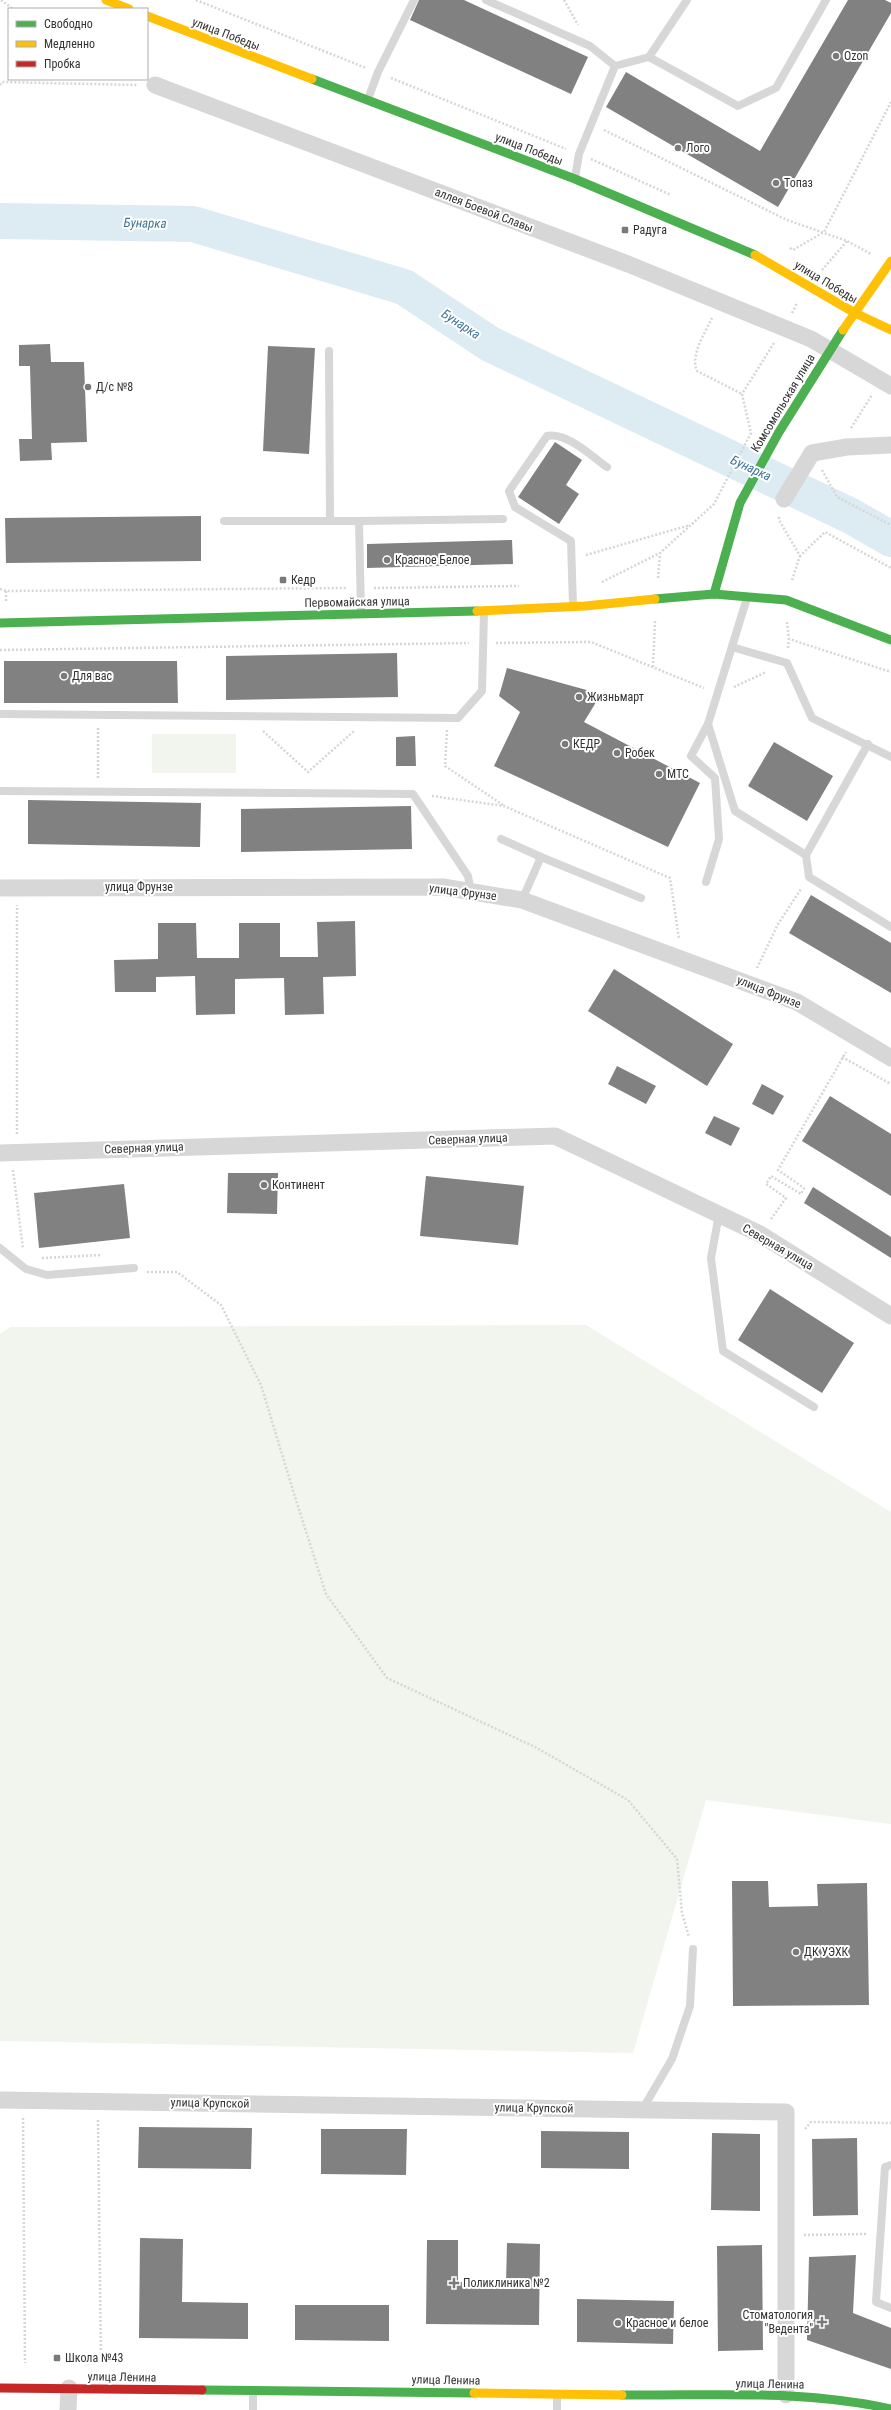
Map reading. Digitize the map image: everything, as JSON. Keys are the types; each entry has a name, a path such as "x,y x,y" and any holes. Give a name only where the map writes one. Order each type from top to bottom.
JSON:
{"main road":[{"path":"106,0 126,8"},
{"name":"улица Победы","path":"148,16 575,179 766,260 855,313 891,330"},
{"name":"Комсомольская улица","path":"714,594 740,503 779,432 830,348 891,261"},
{"name":"Первомайская улица","path":"0,622 484,611 573,607 714,594 748,595 786,600 891,640"},
{"name":"улица Ленина","path":"0,2388 557,2393 707,2399 786,2395 856,2400 891,2409"}],"street":[{"name":"аллея Боевой Славы","path":"155,86 628,264 811,339 830,348 888,384"},
{"path":"784,499 797,474 812,453 838,448 891,445"},
{"name":"улица Фрунзе","path":"0,888 443,887 522,900 797,1002 891,1058"},
{"name":"Северная улица","path":"11,1161 555,1136 760,1234 891,1316"},
{"name":"улица Крупской","path":"0,2100 786,2112 786,2395"},
{"path":"68,2410 69,2388"}],"lane":[{"path":"368,101 378,72 414,0"},
{"path":"486,0 590,46 615,66"},
{"path":"615,66 649,57 687,0"},
{"path":"649,57 738,106 776,88 826,0"},
{"path":"575,179 579,154 615,66"},
{"path":"329,351 330,521"},
{"path":"573,607 571,541 515,507 509,491 547,436 554,434 564,438 607,466"},
{"path":"224,521 503,519"},
{"path":"359,521 361,614"},
{"path":"706,882 719,839 715,778 691,756 708,724 748,595"},
{"path":"0,714 458,718 482,691 484,611"},
{"path":"732,647 787,663 812,718 868,744 891,757"},
{"path":"708,724 735,811 806,855"},
{"path":"868,744 806,855 809,877 891,927"},
{"path":"0,791 414,794 468,876 471,892"},
{"path":"501,839 641,898"},
{"path":"522,900 541,857"},
{"path":"719,1214 711,1258 724,1351 814,1407"},
{"path":"0,1248 26,1269 48,1275 134,1268"},
{"path":"642,2110 672,2059 690,2006 692,1949"},
{"path":"891,2165 885,2167 876,2302 891,2308"},
{"path":"253,2410 254,2390"},
{"path":"557,2393 557,2410"}],"path":[{"path":"1,0 12,8"},
{"path":"196,0 579,154 672,195"},
{"path":"0,85 1,82 155,86"},
{"path":"786,246 793,250 824,232 891,102"},
{"path":"592,124 787,220 847,241"},
{"path":"719,301 696,355 694,365 697,371 742,394"},
{"path":"714,504 751,434 742,394 784,328"},
{"path":"838,448 888,384"},
{"path":"812,453 837,496 891,525"},
{"path":"784,499 779,520 800,556 826,532 891,568"},
{"path":"572,559 691,524"},
{"path":"0,650 591,642 718,694 787,663 789,639 891,672"},
{"path":"98,715 98,771"},
{"path":"246,716 308,772 369,717"},
{"path":"448,718 445,766 504,806 670,878 680,946"},
{"path":"414,794 504,806"},
{"path":"755,972 778,924 809,877"},
{"path":"12,904 17,904 11,1161 24,1252"},
{"path":"760,1234 786,1198 766,1184 771,1176 801,1194 804,1188 778,1170 842,1057 856,1037"},
{"path":"842,1057 891,1084"},
{"path":"37,1259 108,1255"},
{"path":"134,1268 136,1272 177,1272 221,1304 262,1385 294,1497 326,1594 386,1678 535,1747 628,1800 677,1859 682,1913 692,1949"},
{"path":"22,2100 25,2363"},
{"path":"97,2102 101,2364"},
{"path":"803,2132 811,2122 891,2123"},
{"path":"799,2235 880,2234"}],"shaded area":[{"path":"152,734 236,734 236,773 152,773"},
{"path":"586,1325 891,1512 891,1824 706,1800 633,2053 0,2041 0,1334 10,1327"}],"building":[{"path":"419,0 464,0 588,57 571,94 410,20"},
{"path":"848,0 885,0 891,3 891,13 778,207 606,107 626,72 760,151"},
{"path":"50,344 51,362 84,362 87,442 51,443 52,460 20,461 19,439 32,439 30,366 19,366 19,345"},
{"path":"268,346 315,348 309,454 263,451"},
{"path":"555,442 582,460 566,485 579,494 559,524 518,497"},
{"path":"201,516 201,561 6,563 5,518"},
{"path":"512,540 513,564 367,568 367,544"},
{"path":"397,653 398,697 226,700 226,656"},
{"path":"4,661 177,661 178,703 4,703"},
{"name":"КЕДР","path":"507,668 601,694 584,722 700,783 668,847 494,766 520,712 499,696"},
{"path":"415,736 416,766 396,766 396,737"},
{"path":"774,742 833,776 807,821 748,786"},
{"path":"28,800 201,803 200,847 28,844"},
{"path":"411,806 412,849 241,852 241,809"},
{"path":"811,895 891,943 891,993 789,933"},
{"path":"355,921 356,976 323,977 324,1014 285,1015 284,978 235,979 235,1014 196,1015 195,976 156,977 156,992 115,992 114,960 158,959 158,923 196,923 197,958 239,958 239,923 280,923 280,957 318,957 317,922"},
{"path":"614,969 733,1044 707,1086 588,1011"},
{"path":"617,1066 656,1086 646,1104 608,1084"},
{"path":"762,1084 784,1096 773,1115 752,1104"},
{"path":"830,1096 891,1134 891,1196 802,1141"},
{"path":"714,1116 740,1128 731,1146 705,1133"},
{"path":"228,1173 278,1173 277,1214 227,1213"},
{"path":"426,1176 524,1186 518,1245 420,1236"},
{"path":"124,1184 130,1238 39,1248 34,1193"},
{"path":"813,1187 891,1237 891,1258 804,1203"},
{"path":"770,1289 854,1343 822,1393 738,1340"},
{"path":"732,1881 768,1881 769,1907 818,1906 817,1884 867,1883 869,2005 733,2006"},
{"path":"139,2127 252,2128 251,2169 138,2168"},
{"path":"321,2129 407,2129 406,2175 321,2174"},
{"path":"541,2131 629,2132 629,2169 541,2168"},
{"path":"712,2133 760,2134 760,2211 711,2210"},
{"path":"857,2138 858,2215 813,2216 812,2139"},
{"path":"140,2238 183,2239 182,2302 248,2303 248,2339 139,2338"},
{"name":"Поликлиника №2","path":"427,2240 458,2240 458,2282 506,2283 507,2243 540,2244 539,2325 426,2324"},
{"path":"762,2245 763,2350 718,2351 717,2246"},
{"path":"856,2255 853,2313 891,2328 891,2369 807,2340 809,2257"},
{"path":"577,2299 674,2301 673,2344 577,2342"},
{"path":"295,2305 389,2305 389,2341 295,2340"}],"waterway":[{"name":"Бунарка","path":"0,221 193,224 404,287 490,344 851,516 891,539"}],"traffic: fast":[{"path":"312,79 575,179 755,255"},
{"path":"714,594 740,503 779,432 843,330"},
{"path":"655,599 714,594 786,600 891,640"},
{"path":"0,623 477,611"},
{"path":"202,2390 474,2393"},
{"path":"622,2395 791,2396 858,2403 891,2409"}],"traffic: slow":[{"path":"106,0 126,8"},
{"path":"148,16 312,79"},
{"path":"755,255 855,313 891,330"},
{"path":"843,330 891,261"},
{"path":"477,611 585,606 655,599"},
{"path":"474,2393 622,2395"}],"traffic: jam":[{"path":"0,2388 202,2390"}],"place":[{"name":"Ozon","path":"836,56"},
{"name":"Лого","path":"678,148"},
{"name":"Топаз","path":"776,183"},
{"name":"Радуга","path":"625,230"},
{"name":"Д/с №8","path":"88,387"},
{"name":"Красное Белое","path":"387,560"},
{"name":"Кедр","path":"283,580"},
{"name":"Для вас","path":"64,676"},
{"name":"Жизньмарт","path":"579,697"},
{"name":"КЕДР","path":"565,744"},
{"name":"Робек","path":"617,753"},
{"name":"МТС","path":"659,774"},
{"name":"Континент","path":"264,1185"},
{"name":"ДК УЭХК","path":"796,1952"},
{"name":"Поликлиника №2","path":"454,2283"},
{"name":"Стоматология \"Ведента\"","path":"822,2322"},
{"name":"Красное и белое","path":"618,2323"},
{"name":"Школа №43","path":"57,2358"}]}
